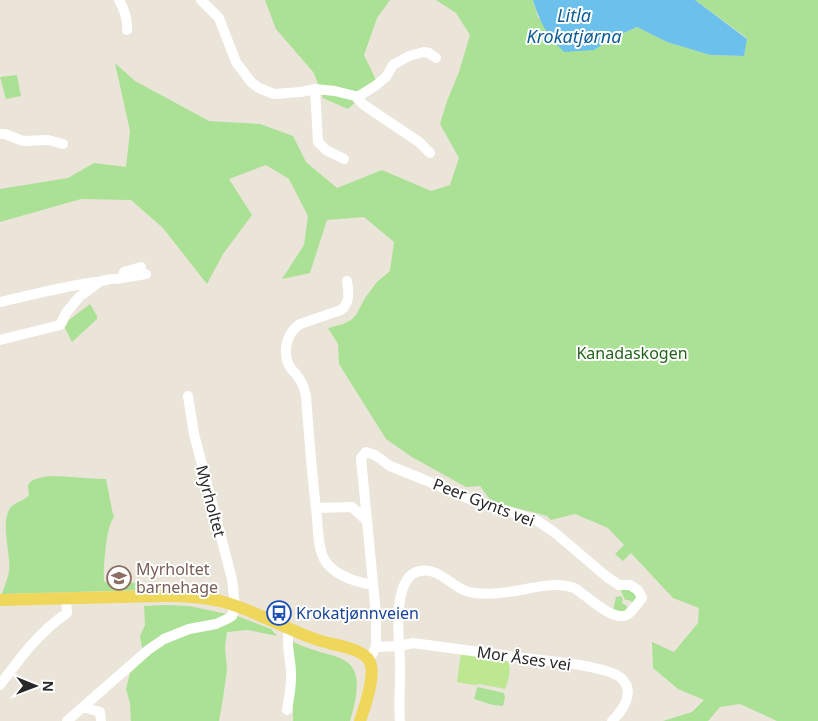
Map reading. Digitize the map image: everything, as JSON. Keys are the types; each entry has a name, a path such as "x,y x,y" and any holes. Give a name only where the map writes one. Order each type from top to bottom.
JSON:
{"main road":[{"path":"0,600 182,596 212,600 235,606 289,630 356,650 363,654 369,660 372,675 360,721"}],"street":[{"path":"119,0 124,10 127,30"},
{"path":"201,0 219,18 236,62 254,85 274,94 315,89 359,96 386,76 393,65 409,56 424,52 430,53 436,58"},
{"path":"315,89 318,142 326,150 344,159"},
{"path":"355,96 364,105 419,142 430,153"},
{"path":"0,134 6,134 23,140 48,140 63,144"},
{"path":"0,302 65,286 99,282 112,278 116,280 144,270"},
{"path":"347,281 348,296 345,307 294,328 287,341 287,358 290,367 303,385 306,396 321,551 328,564 347,578 373,585"},
{"path":"0,340 60,325 66,313 80,296 99,282"},
{"name":"Myrholtet","path":"188,396 194,434 232,578 235,606"},
{"name":"Peer Gynts vei","path":"369,660 376,647 376,614 361,458 366,452 376,455 390,466 466,498 536,520 554,532 607,577 619,585 630,585 638,590 642,598 627,615 617,616 608,612 574,587 558,585 497,594 472,593 462,590 439,574 429,570 418,571 409,576 403,586 400,600 398,646"},
{"path":"316,508 352,507 366,520"},
{"path":"0,685 34,641 48,627 66,614 66,598"},
{"path":"67,721 148,650 172,636 189,629 227,620 232,616 235,606"},
{"path":"287,710 291,678 287,648 289,630"},
{"name":"Mor Åses vei","path":"376,647 413,643 582,665 615,673 622,679 628,692 627,701 621,712 612,721"},
{"path":"398,646 400,661 400,721"},
{"path":"83,707 100,712 101,721"}],"green space":[{"path":"265,0 390,0 377,18 364,55 377,82 348,109 323,98 314,73 276,29"},
{"name":"Kanadaskogen","path":"436,0 533,0 538,18 594,50 615,37 637,27 667,42 710,55 743,56 747,38 695,0 818,0 818,721 777,721 740,704 720,707 708,721 663,721 692,712 704,700 678,689 653,668 652,642 674,652 698,623 699,608 673,598 631,553 623,561 615,554 624,545 608,528 575,514 551,520 547,516 492,502 480,486 466,487 412,457 386,439 339,364 338,344 328,328 351,320 377,282 390,271 394,242 364,217 327,220 310,273 282,279 304,245 308,216 289,179 266,165 229,179 252,215 223,254 207,284 163,228 131,200 81,199 0,222 0,189 68,178 94,163 126,167 130,131 115,63 135,81 209,121 260,124 293,136 306,162 337,188 382,170 431,191 450,185 459,158 440,124 470,35 456,13"},
{"path":"17,75 21,96 6,99 0,77"},
{"path":"90,304 97,319 72,342 65,328 69,320"},
{"path":"51,476 106,479 114,517 107,538 104,582 143,583 146,585 146,590 2,594 9,571 6,530 7,515 12,506 29,495 28,486 31,481"},
{"path":"622,588 626,588 638,596 634,603 625,600 621,591"},
{"path":"621,596 623,599 622,603 627,606 627,609 625,611 613,611 616,597"},
{"path":"144,606 189,606 237,616 271,629 277,636 248,630 227,632 225,647 227,670 219,721 131,721 130,703 126,689 130,673 144,659 140,636 145,625"},
{"path":"291,641 345,660 352,667 357,687 350,721 293,721"},
{"path":"461,652 507,659 509,662 509,674 505,689 457,682"},
{"path":"478,687 504,693 503,706 474,699"}],"water":[{"name":"Litla Krokatjørna","path":"533,0 695,0 747,39 744,56 710,55 667,42 637,27 615,37 594,50 564,52 545,28"}],"place":[{"name":"Myrholtet barnehage","path":"119,578"},
{"name":"Krokatjønnveien","path":"279,613"}]}
